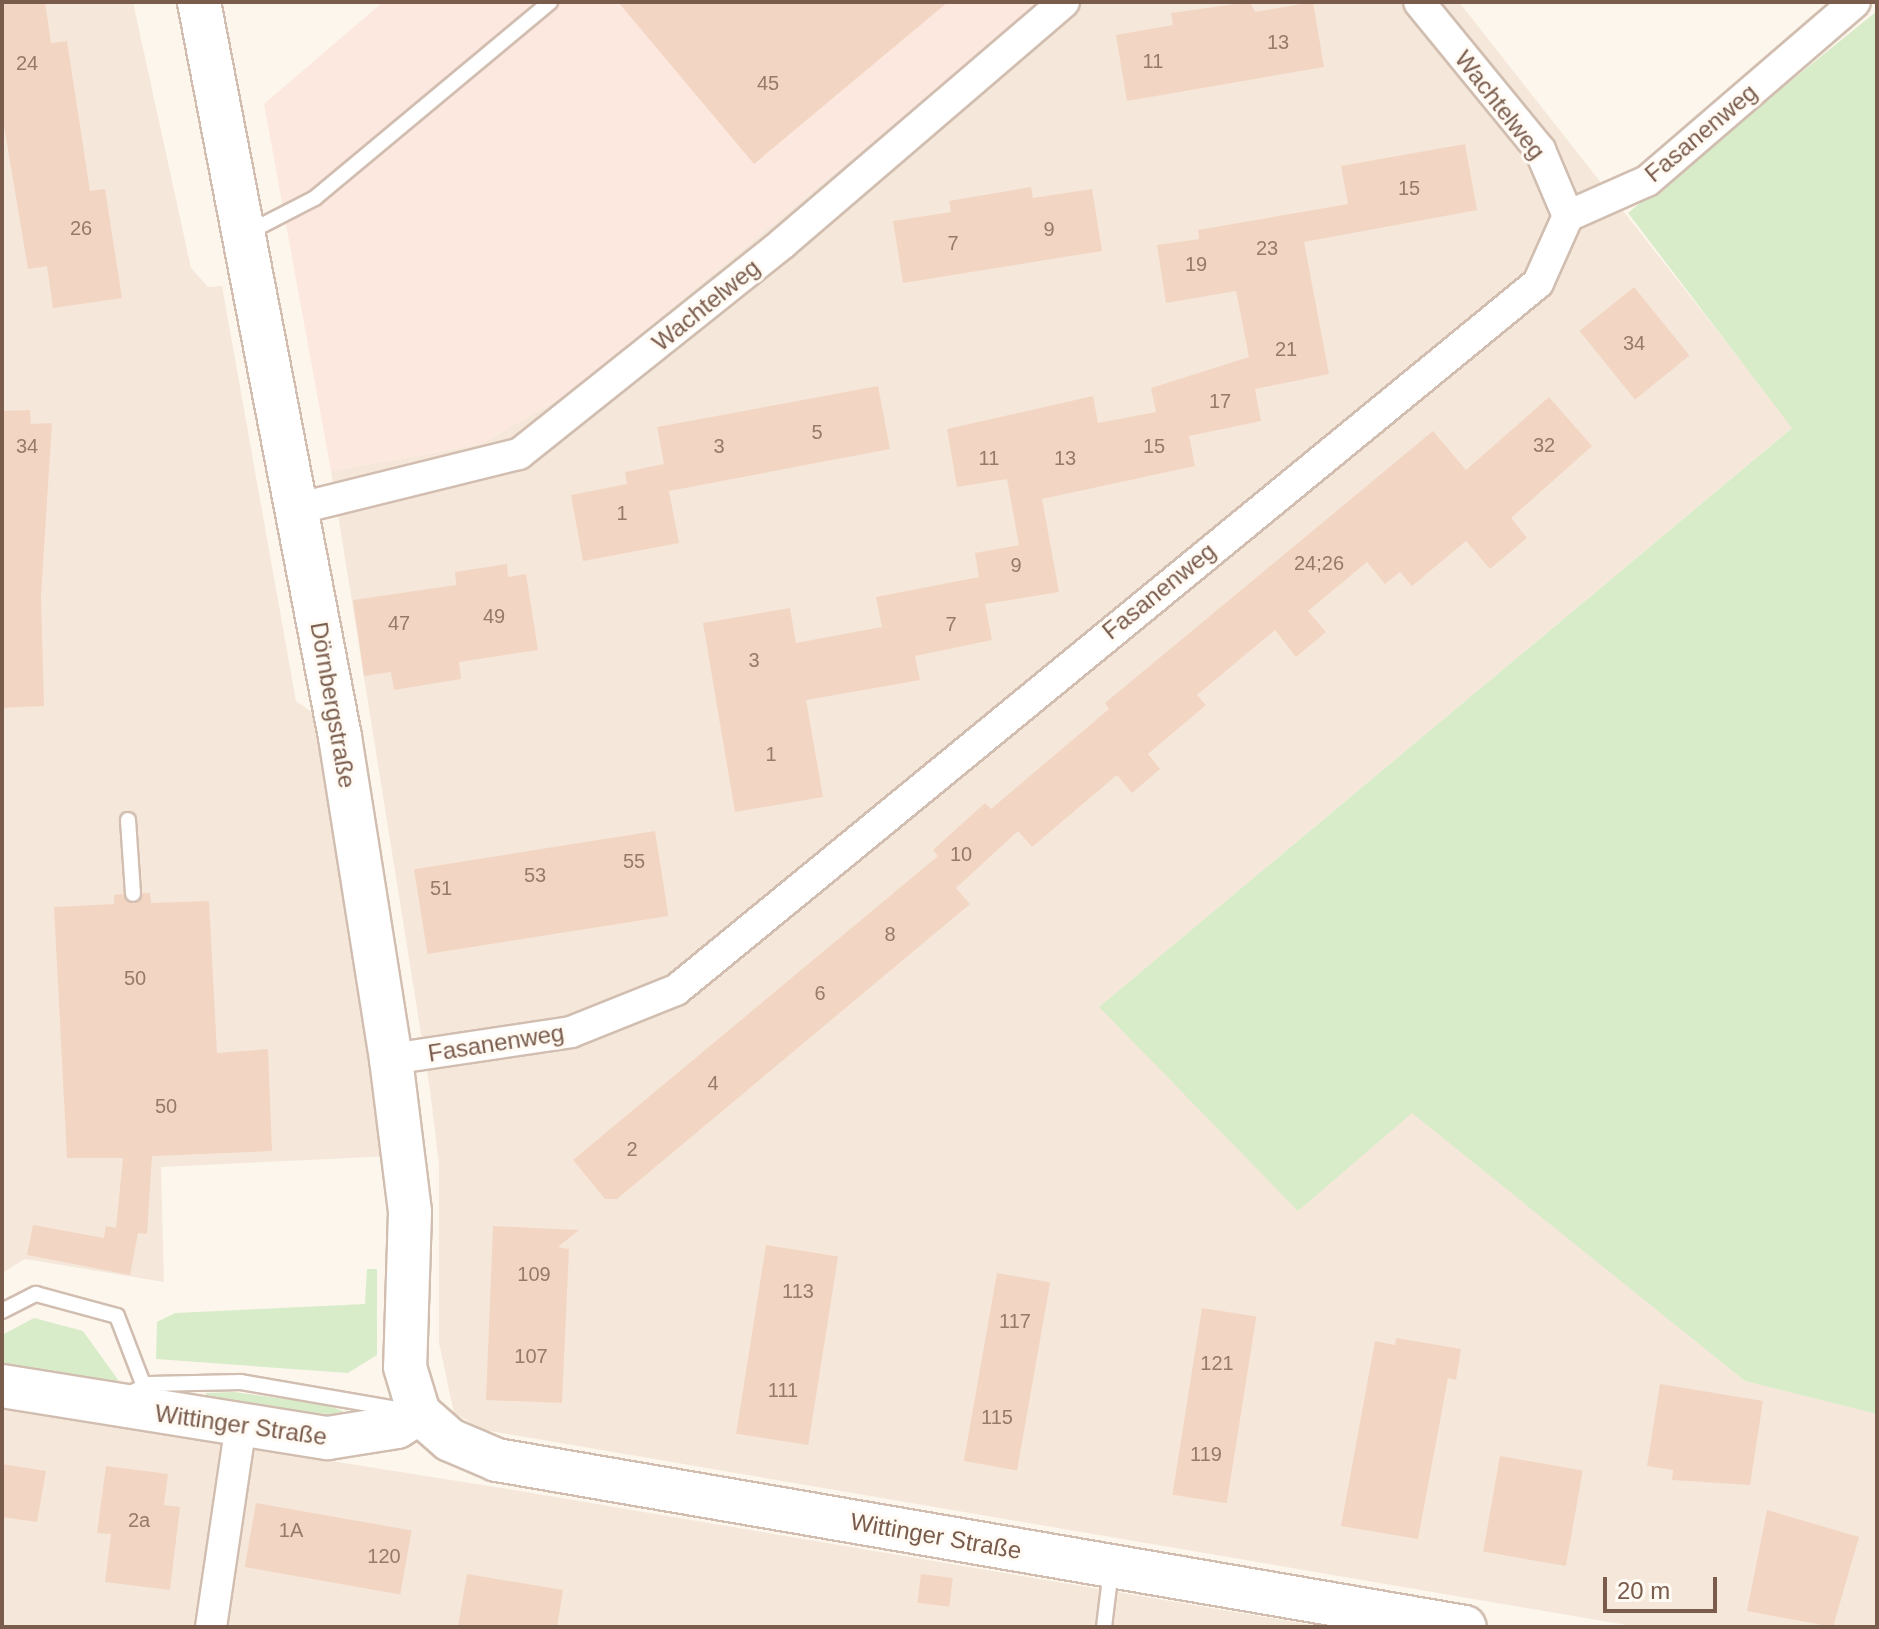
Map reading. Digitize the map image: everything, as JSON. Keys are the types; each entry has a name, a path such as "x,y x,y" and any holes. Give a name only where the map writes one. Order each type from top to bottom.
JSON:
{"main road":[{"name":"Dörnbergstraße","path":"199,2 296,509 391,1059 410,1212 405,1367 419,1413"},
{"name":"Wittinger Straße","path":"2,1386 133,1400 241,1425 340,1439 397,1427 419,1413 450,1440 497,1460 1465,1627"}],"street":[{"name":"Wachtelweg","path":"296,509 519,454 783,243 1064,2"},
{"name":"Wachtelweg","path":"1419,2 1540,150 1568,216"},
{"name":"Fasanenweg","path":"391,1059 571,1032 676,990 1538,283 1568,216 1647,181 1855,2"},
{"path":"211,1627 241,1425"}],"lane":[{"path":"245,234 315,198 550,2"},
{"path":"128,820 133,894"},
{"path":"2,1311 36,1294 117,1316 133,1400"},
{"name":"Wittinger Straße","path":"133,1400 241,1382 419,1413"},
{"path":"1104,1627 1112,1566"}],"shaded area":[{"path":"2,2 133,2 191,268 208,287 222,286 296,701 313,713 392,1156 161,1167 164,1282 25,1259 2,1273"},
{"path":"383,2 1041,2 569,393 481,444 331,471 264,104"},
{"path":"1041,2 1459,2 1793,427 1099,1007 1412,1112 1745,1381 1877,1414 1877,1627 1638,1627 484,1430 454,1413 439,1343 439,1165 430,1090 331,471 481,444 569,393"},
{"path":"2,1409 508,1489 1324,1627 2,1627"}],"green space":[{"path":"1877,11 1877,1414 1745,1381 1412,1113 1298,1211 1099,1007 1792,428 1628,213"},
{"path":"367,1269 377,1269 377,1355 348,1373 156,1359 157,1322 175,1313 365,1304"},
{"path":"34,1318 83,1331 121,1384 2,1366 2,1335"},
{"path":"234,1392 328,1405 356,1417 204,1401 206,1393"}],"building":[{"path":"2,2 45,2 51,43 67,41 90,191 105,189 122,298 53,308 47,266 28,269 2,114"},
{"path":"618,2 948,2 754,164"},
{"path":"1250,2 1255,12 1313,2 1324,67 1127,101 1116,35 1173,25 1171,13"},
{"path":"1465,144 1477,210 1304,242 1329,374 1255,389 1261,421 1189,436 1195,466 1042,499 1059,592 985,604 992,640 915,656 920,680 806,700 823,797 735,812 703,623 790,608 796,643 882,627 876,597 979,577 975,553 1019,545 1007,479 957,487 947,429 1093,396 1098,423 1156,412 1151,388 1249,357 1236,291 1166,303 1157,245 1199,239 1198,230 1348,204 1341,166"},
{"path":"1031,187 1033,198 1092,189 1102,251 903,283 893,221 951,212 949,201"},
{"path":"1634,287 1689,355 1635,399 1580,331"},
{"path":"878,386 890,449 669,491 666,476 679,543 583,561 571,495 627,484 625,472 664,464 657,427"},
{"path":"1549,397 1592,446 1511,518 1527,538 1490,569 1466,541 1412,586 1400,572 1385,584 1367,562 1308,611 1326,632 1296,657 1275,630 1197,695 1206,705 1148,754 1160,769 1132,793 1117,775 1032,847 1018,831 956,888 970,904 617,1199 605,1199 573,1160 938,856 933,850 985,803 991,809 1109,709 1105,703 1433,431 1466,470"},
{"path":"30,410 31,424 52,423 41,596 44,706 2,708 2,411"},
{"path":"507,564 508,577 526,574 538,650 459,662 461,679 394,690 391,672 364,676 353,600 456,585 455,572"},
{"path":"655,831 668,916 427,954 414,869"},
{"path":"143,893 150,893 151,903 209,901 217,1053 268,1049 272,1151 152,1156 147,1234 138,1233 130,1275 27,1255 33,1225 104,1238 106,1226 116,1228 123,1158 67,1158 54,907 114,904 114,895 123,894 134,904"},
{"path":"493,1226 579,1230 558,1247 569,1249 562,1403 486,1400"},
{"path":"766,1245 838,1256 808,1445 736,1434"},
{"path":"997,1273 1050,1282 1017,1470 964,1461"},
{"path":"1202,1308 1256,1317 1227,1503 1172,1495"},
{"path":"1396,1338 1461,1349 1456,1380 1448,1378 1418,1539 1341,1526 1375,1341 1395,1345"},
{"path":"1660,1384 1763,1401 1750,1485 1672,1480 1673,1470 1647,1466"},
{"path":"1500,1456 1583,1471 1566,1566 1483,1552"},
{"path":"2,1464 46,1471 37,1522 2,1517"},
{"path":"106,1466 168,1474 164,1505 180,1507 170,1590 105,1582 111,1534 97,1533"},
{"path":"256,1503 412,1530 400,1594 245,1567"},
{"path":"1767,1510 1859,1537 1833,1627 1747,1611"},
{"path":"467,1574 563,1590 557,1627 458,1627"},
{"path":"921,1574 953,1578 949,1607 917,1603"}]}
